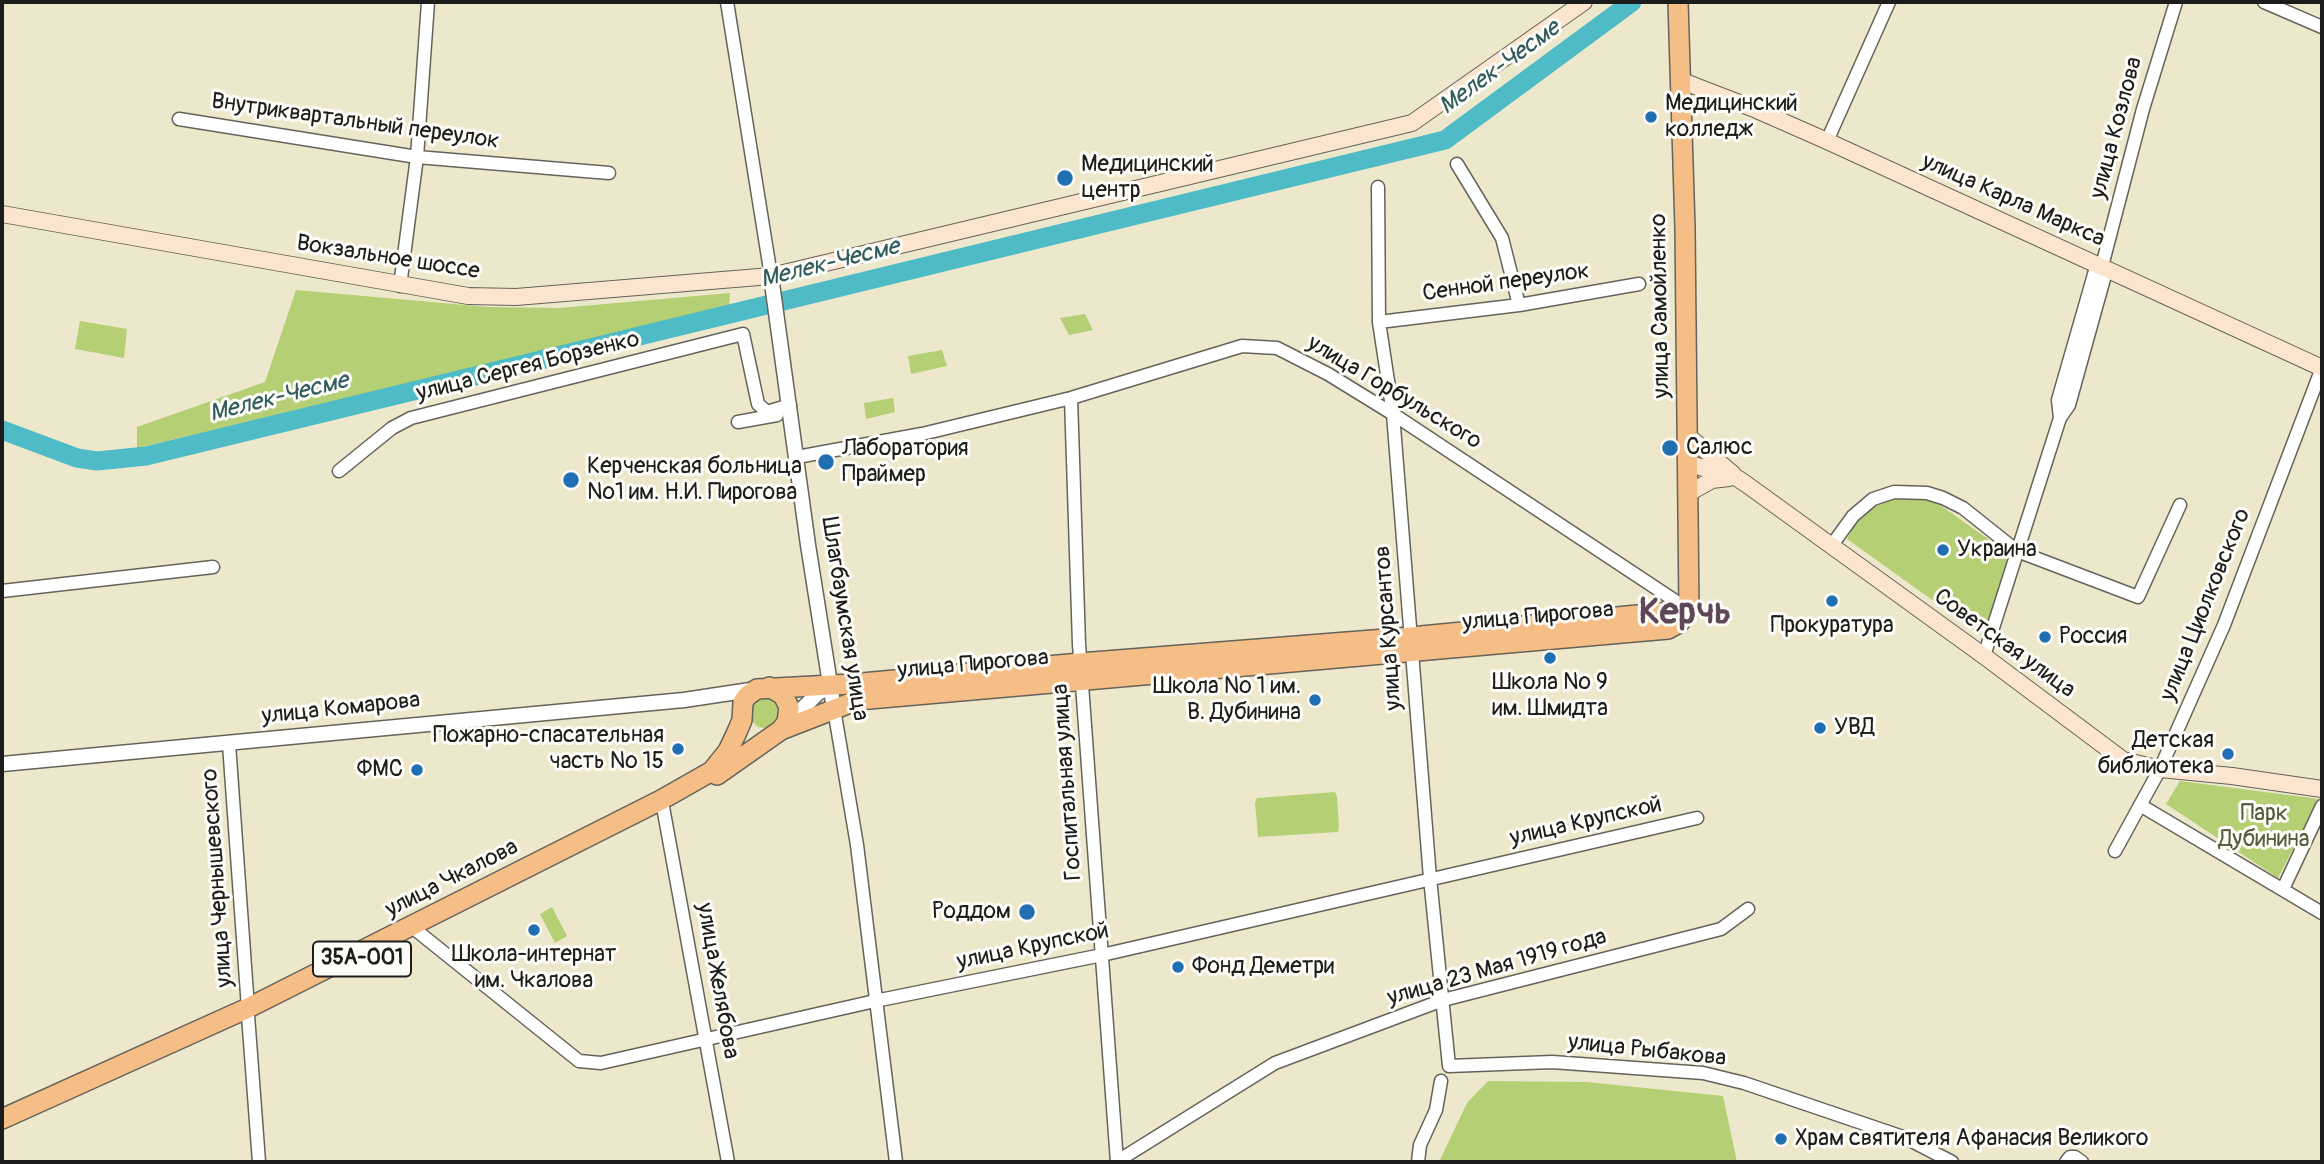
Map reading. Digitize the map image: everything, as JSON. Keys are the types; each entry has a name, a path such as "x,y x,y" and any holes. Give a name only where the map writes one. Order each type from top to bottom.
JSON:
{"main road":[{"name":"Вокзальное шоссе","path":"2,214 468,296 516,297 771,281 1412,123 1584,2"},
{"name":"улица Самойленко","path":"1678,2 1682,81 1689,611"},
{"name":"улица Карла Маркса","path":"1682,81 1827,141 2322,368"},
{"path":"1687,435 1737,478"},
{"name":"Советская улица","path":"1688,463 1737,478 2123,760 2160,769 2322,789"},
{"path":"1687,494 1712,480 1737,478"},
{"name":"улица Пирогова","path":"830,686 1668,629 1679,623 1689,611"},
{"name":"улица Пирогова","path":"779,731 858,700 1081,671"},
{"name":"улица Комарова","path":"766,688 830,686"},
{"path":"741,717 746,727 765,736 779,731 787,722 789,707 783,695 766,688"},
{"name":"улица Чкалова","path":"714,774 728,751 741,717 743,702 747,696 766,688"},
{"name":"улица Чкалова","path":"8,1120 248,1012 415,929 662,804 779,731"}],"street":[{"path":"400,286 416,157 428,2"},
{"name":"Шлагбаумская улица","path":"727,2 767,244 830,686 857,845 895,1162"},
{"path":"1827,141 1889,2"},
{"name":"улица Козлова","path":"1984,656 2060,418 2069,405 2143,109 2176,2"},
{"path":"2264,2 2322,27"},
{"name":"Внутриквартальный переулок","path":"179,119 416,157 609,173"},
{"path":"1457,164 1503,238 1519,305"},
{"name":"улица Курсантов","path":"1378,187 1379,322 1393,414 1430,878 1450,1066"},
{"name":"Сенной переулок","path":"1379,322 1519,305 1639,285"},
{"name":"улица Сергея Борзенко","path":"339,471 392,428 411,418 743,334 758,404 767,414"},
{"name":"улица Горбульского","path":"797,457 922,434 1071,398 1241,346 1277,348 1328,374 1393,414 1689,611"},
{"name":"улица Циолковского","path":"2115,851 2160,769 2224,625 2322,368"},
{"name":"Госпитальная улица","path":"1071,398 1081,671 1116,1162"},
{"path":"738,422 790,409"},
{"path":"1832,545 1863,505 1884,495 1911,492 1943,498 1963,508 2017,551 2138,597 2180,505"},
{"path":"2,592 213,567"},
{"path":"779,731 818,692 830,686"},
{"name":"улица Комарова","path":"2,764 684,700 766,688"},
{"name":"улица Комарова","path":"684,700 723,702 732,705 741,717"},
{"name":"улица Чернышевского","path":"229,744 259,1162"},
{"name":"улица Желябова","path":"662,804 728,1162"},
{"path":"2140,805 2322,913"},
{"path":"2283,889 2322,806"},
{"name":"улица Крупской","path":"415,929 579,1061 601,1063 875,1001 1102,955 1697,818"},
{"name":"улица 23 Мая 1919 года","path":"1116,1162 1275,1063 1443,1000 1721,929 1748,909"},
{"name":"улица Рыбакова","path":"1450,1066 1552,1062 1703,1073 1745,1083 1906,1138 1952,1162"},
{"path":"1418,1162 1420,1146 1436,1111 1441,1081"}],"green space":[{"path":"296,290 488,307 559,308 730,293 729,309 137,448 137,427 265,382"},
{"path":"1085,314 1093,330 1069,335 1060,318"},
{"path":"80,321 127,329 124,358 75,349"},
{"path":"942,350 947,366 911,374 908,356"},
{"path":"893,398 895,412 866,419 864,403"},
{"path":"1919,498 1937,503 2011,555 1984,637 1847,539 1866,511 1889,500"},
{"path":"764,693 780,702 781,717 769,728 758,727 750,719 750,703"},
{"name":"Парк Дубинина","path":"2180,781 2319,799 2278,878 2166,804"},
{"path":"1335,792 1338,832 1258,837 1255,803 1257,798"},
{"path":"552,907 567,936 555,943 540,914"},
{"path":"1488,1081 1587,1082 1723,1096 1737,1162 1439,1162 1467,1103"}],"waterway":[{"name":"Мелек-Чесме","path":"2,430 77,458 97,461 146,456 1445,140 1632,2"}],"place":[{"name":"Медицинский колледж","path":"1651,117"},
{"name":"Медицинский центр","path":"1065,178"},
{"name":"Салюс","path":"1670,448"},
{"name":"Лаборатория Праймер","path":"826,462"},
{"name":"Керченская больница №1 им. Н.И. Пирогова","path":"571,480"},
{"name":"Украина","path":"1943,550"},
{"name":"Прокуратура","path":"1832,601"},
{"name":"Россия","path":"2045,637"},
{"name":"Школа № 9 им. Шмидта","path":"1550,658"},
{"name":"Школа № 1 им. В. Дубинина","path":"1315,700"},
{"name":"УВД","path":"1820,728"},
{"name":"Пожарно-спасательная часть № 15","path":"678,749"},
{"name":"Детская библиотека","path":"2228,754"},
{"name":"ФМС","path":"417,770"},
{"name":"Роддом","path":"1027,912"},
{"name":"Школа-интернат им. Чкалова","path":"534,930"},
{"name":"Фонд Деметри","path":"1178,967"},
{"name":"Храм святителя Афанасия Великого","path":"1781,1139"}],"district":[{"name":"Керчь","path":"1685,614"}]}
